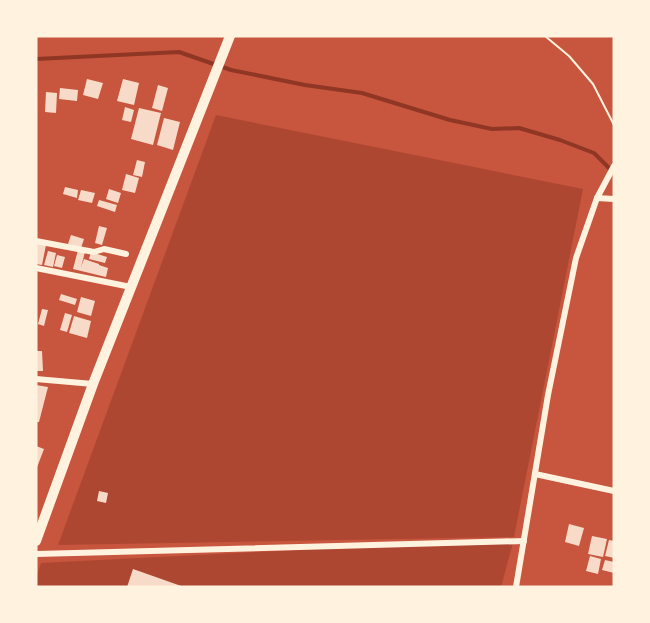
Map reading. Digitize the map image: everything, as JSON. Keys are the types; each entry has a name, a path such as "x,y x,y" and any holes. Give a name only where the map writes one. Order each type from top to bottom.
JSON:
{"main road":[{"path":"36,541 93,384 230,36"}],"street":[{"path":"516,587 548,395 576,258 597,198 614,166"},
{"path":"597,198 614,199"},
{"path":"36,241 94,252 104,249 126,254"},
{"path":"36,268 132,288"},
{"path":"36,379 93,384"},
{"path":"535,474 614,491"},
{"path":"36,554 524,541"}],"path":[{"path":"545,36 569,56 593,84 614,125"}],"shaded area":[{"path":"216,115 583,189 514,537 58,545"},
{"path":"514,539 501,587 36,587 36,578 41,563"}],"building":[{"path":"87,79 103,83 98,99 83,95"},
{"path":"123,79 139,83 134,105 117,101"},
{"path":"158,85 168,88 162,111 152,108"},
{"path":"60,88 78,90 77,101 59,99"},
{"path":"46,92 57,93 56,113 45,112"},
{"path":"125,107 134,110 131,122 122,120"},
{"path":"139,108 161,113 153,145 131,139"},
{"path":"164,118 180,122 173,150 157,145"},
{"path":"137,160 145,162 142,177 133,175"},
{"path":"126,174 139,178 135,193 122,190"},
{"path":"65,187 78,190 77,198 63,194"},
{"path":"109,189 121,193 118,203 106,199"},
{"path":"81,190 95,193 92,203 78,200"},
{"path":"99,200 117,205 115,212 97,206"},
{"path":"99,226 107,228 102,245 95,243"},
{"path":"71,235 84,239 81,248 68,244"},
{"path":"36,243 46,245 42,265 36,264"},
{"path":"78,250 85,252 81,267 84,259 99,264 108,268 106,277 73,269"},
{"path":"48,251 56,253 53,267 44,265"},
{"path":"91,252 107,257 105,263 89,259"},
{"path":"57,255 65,257 62,268 54,266"},
{"path":"61,294 77,299 75,305 59,300"},
{"path":"81,297 95,301 91,316 77,312"},
{"path":"42,309 48,310 44,326 38,324"},
{"path":"65,313 72,315 67,332 60,330"},
{"path":"74,316 91,321 87,338 69,333"},
{"path":"36,351 42,351 43,371 36,371"},
{"path":"36,385 48,387 39,422 36,422"},
{"path":"36,446 44,449 36,470"},
{"path":"99,491 108,493 106,503 97,501"},
{"path":"569,524 584,528 579,546 565,542"},
{"path":"592,536 607,539 603,557 588,554"},
{"path":"609,540 614,541 614,558 605,556"},
{"path":"590,556 601,559 598,574 586,571"},
{"path":"605,560 614,562 614,573 602,570"},
{"path":"133,569 184,587 127,587"}],"waterway":[{"path":"36,59 179,52 231,70 305,85 362,93 450,120 492,129 519,128 594,153 611,170"}]}
